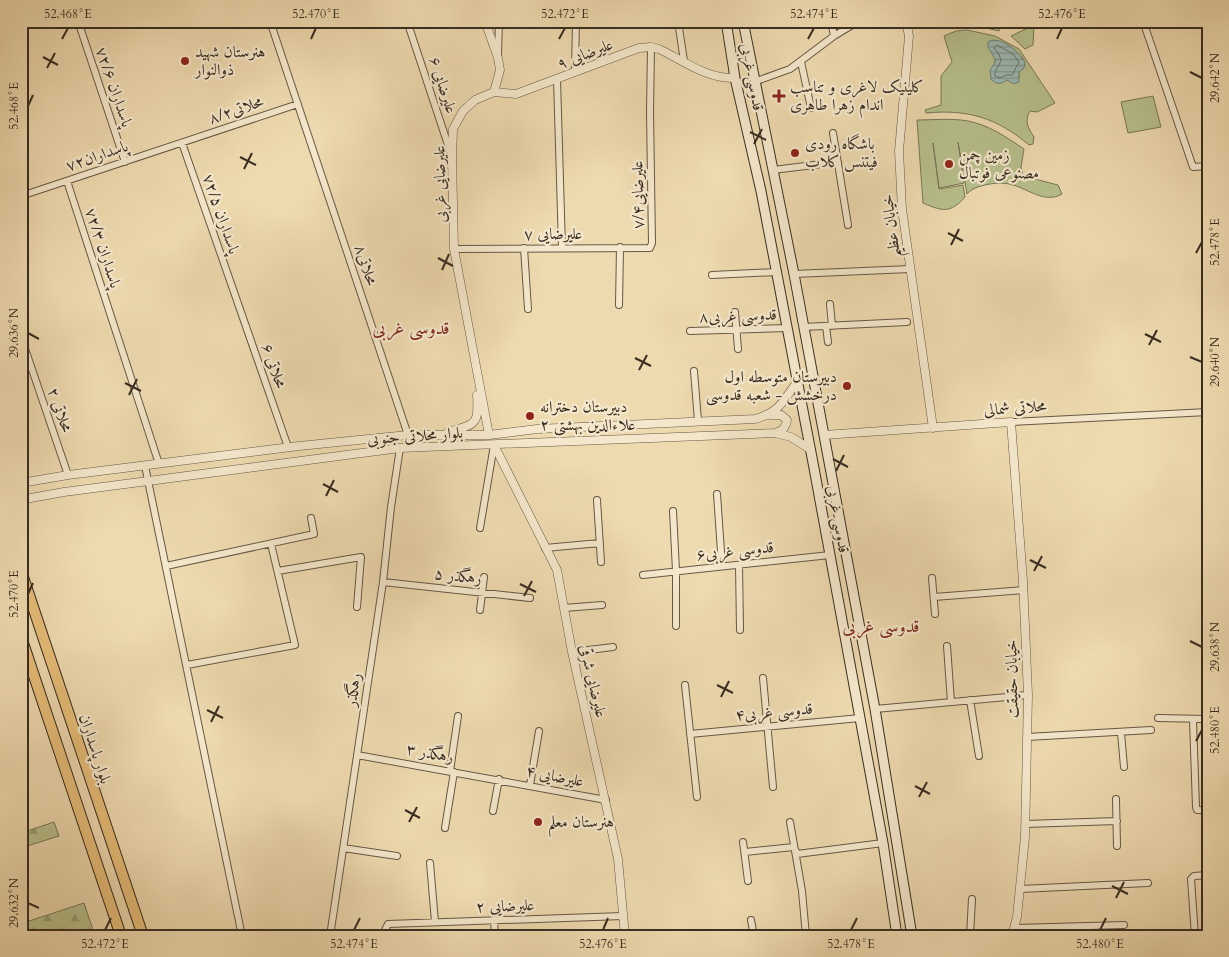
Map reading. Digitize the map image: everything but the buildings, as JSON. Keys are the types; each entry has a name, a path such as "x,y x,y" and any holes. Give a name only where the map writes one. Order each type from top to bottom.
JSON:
{"main road":[{"name":"قدوسی غربی","path":"726,21 735,78 777,272 830,555 879,821 897,936"},
{"name":"قدوسی غربی","path":"742,21 794,274 875,709 912,936"},
{"name":"بلوار پاسداران","path":"21,571 143,936"},
{"path":"844,632 860,629"},
{"name":"بلوار پاسداران","path":"21,637 121,936"},
{"path":"70,781 88,775"},
{"path":"879,821 893,819"}],"street":[{"name":"۷۲/۶ پاسداران","path":"78,21 125,162"},
{"name":"محلاتی۸","path":"270,21 408,435"},
{"name":"۶ علیرضایی","path":"407,21 452,158"},
{"path":"485,21 498,58"},
{"path":"494,92 500,70 498,58 498,21"},
{"path":"575,72 576,21"},
{"path":"684,61 679,23 701,21"},
{"path":"831,21 834,36"},
{"path":"754,82 783,72 801,62 834,36 860,21"},
{"name":"خیابان عظیم","path":"906,21 909,36 899,151 902,209 933,428"},
{"path":"1143,21 1193,166 1208,166"},
{"path":"651,47 684,61 710,75 735,78"},
{"name":"۹ علیرضایی","path":"494,92 516,94 639,48 651,47"},
{"name":"علیرضایی۷/۴","path":"651,47 652,246"},
{"path":"801,62 811,108"},
{"path":"558,79 562,248"},
{"name":"علیرضایی غربی","path":"489,435 454,249 452,158 453,129 463,111 475,100 494,92"},
{"name":"محلاتی۸/۲","path":"182,142 298,104"},
{"path":"834,133 848,225"},
{"name":"پاسداران۷۲","path":"21,196 182,142"},
{"name":"۷۲/۵ پاسداران","path":"182,142 235,295"},
{"path":"773,170 838,162"},
{"name":"۷۲/۳ پاسداران","path":"67,181 159,464"},
{"name":"۷ علیرضایی","path":"454,249 650,248 652,246"},
{"path":"620,247 620,305"},
{"path":"524,248 528,310"},
{"path":"794,274 910,269"},
{"path":"712,275 777,272"},
{"name":"۶ محلاتی","path":"235,295 288,447"},
{"path":"828,342 830,304"},
{"path":"735,312 738,349"},
{"path":"803,327 907,322"},
{"name":"قدوسی غربی۸","path":"690,331 787,328"},
{"name":"۲ محلاتی","path":"21,337 68,475"},
{"name":"علیرضایی غربی","path":"438,434 475,422 478,413 476,368"},
{"path":"694,371 698,422"},
{"path":"770,415 779,407 797,382"},
{"name":"محلاتی شمالی","path":"824,436 1011,422 1208,412"},
{"path":"770,415 781,415 787,420 783,429 775,433"},
{"name":"بلوار محلاتی جنوبی","path":"21,483 68,475 288,447 408,435 489,435 537,429 755,419 770,415"},
{"name":"خیابان حقیقت","path":"1011,422 1024,590 1028,695 1025,824 1020,889 1015,928 1012,936"},
{"name":"بلوار محلاتی جنوبی","path":"23,500 64,492 400,448 775,433 791,437 810,449"},
{"path":"480,528 494,445"},
{"name":"علیرضایی شرقی","path":"494,445 557,570 572,652 618,859 625,936"},
{"name":"رهگذر","path":"330,936 383,582 390,507 400,448"},
{"path":"145,466 242,936"},
{"path":"717,494 722,566"},
{"path":"597,500 601,562"},
{"path":"673,511 676,626"},
{"path":"166,566 314,534 311,518"},
{"path":"545,548 600,543"},
{"path":"187,665 295,645 271,544"},
{"name":"قدوسی غربی۶","path":"643,575 830,555"},
{"path":"278,571 361,557 357,607"},
{"path":"738,565 740,630"},
{"path":"480,610 484,577"},
{"path":"932,578 935,614"},
{"name":"۵ رهگذر","path":"383,582 530,598"},
{"path":"934,597 1024,590"},
{"path":"564,608 602,605"},
{"path":"947,646 951,702"},
{"path":"572,652 613,647"},
{"path":"763,678 773,787"},
{"path":"685,684 697,797"},
{"path":"875,709 1028,695"},
{"path":"970,700 979,756"},
{"path":"444,828 458,716"},
{"name":"قدوسی غربی۴","path":"690,734 860,718"},
{"path":"1158,718 1208,719"},
{"path":"1193,720 1196,807 1197,810 1208,810"},
{"path":"1027,737 1151,730"},
{"path":"530,785 539,731"},
{"path":"1121,733 1124,767"},
{"name":"۳ رهگذر","path":"357,755 498,779"},
{"path":"493,811 498,779"},
{"name":"۴ علیرضایی","path":"498,779 606,800"},
{"path":"1116,799 1117,846"},
{"path":"1025,824 1117,821"},
{"path":"790,822 802,891 806,936"},
{"path":"744,842 748,881"},
{"path":"794,847 797,854 883,844"},
{"path":"745,852 794,847"},
{"path":"343,848 396,856"},
{"path":"430,862 434,922"},
{"path":"1195,936 1192,877 1208,875"},
{"path":"1020,889 1148,884"},
{"path":"970,936 972,899"},
{"name":"۲ علیرضایی","path":"382,936 388,924 624,916"},
{"path":"494,920 495,936"},
{"path":"752,920 754,936"},
{"path":"1015,928 1124,926"}],"green space":[{"path":"965,21 1001,21 999,31 965,23"},
{"path":"1034,25 1033,45 1025,49 1011,36"},
{"path":"967,30 995,36 1019,49 1055,103 1037,112 1030,111 1027,121 1034,137 1033,144 1029,145 1005,128 981,117 969,114 926,113 925,110 941,105 941,76 952,62 944,36 956,31","holes":["995,57 1022,57 1025,65 1019,72 1019,78 1007,80 995,64"]},
{"path":"1153,96 1161,127 1128,133 1121,102"},
{"path":"917,120 962,120 990,128 1024,149 1021,167 1023,176 1058,185 1062,194 1056,197 1043,197 1013,185 999,183 978,187 967,194 958,142 964,183 939,188 933,143 939,189 963,185 965,197 955,206 946,209 935,208 923,203"},
{"path":"54,822 59,836 21,848 21,833"},
{"path":"21,899 29,921 84,903 95,936 21,936"}],"water":[{"path":"997,40 1011,47 1025,62 1024,68 1019,72 1019,82 1014,84 1007,80 999,83 991,79 990,70 996,61 988,47 988,42"}],"place":[{"name":"هنرستان شهید ذوالنوار","path":"185,61"},
{"name":"کلینیک لاغری و تناسب اندام زهرا طاهری","path":"779,96"},
{"name":"باشگاه رودی فیتنس کلاب","path":"795,153"},
{"name":"زمین چمن مصنوعی فوتبال","path":"949,164"},
{"name":"دبیرستان متوسطه اول درخشش - شعبه قدوسی","path":"847,386"},
{"name":"دبیرستان دخترانه علاءالدین بهشتی ۲","path":"530,416"},
{"name":"هنرستان معلم","path":"538,822"}],"district":[{"name":"قدوسی غربی","path":"411,328"},
{"name":"قدوسی غربی","path":"881,626"}]}
